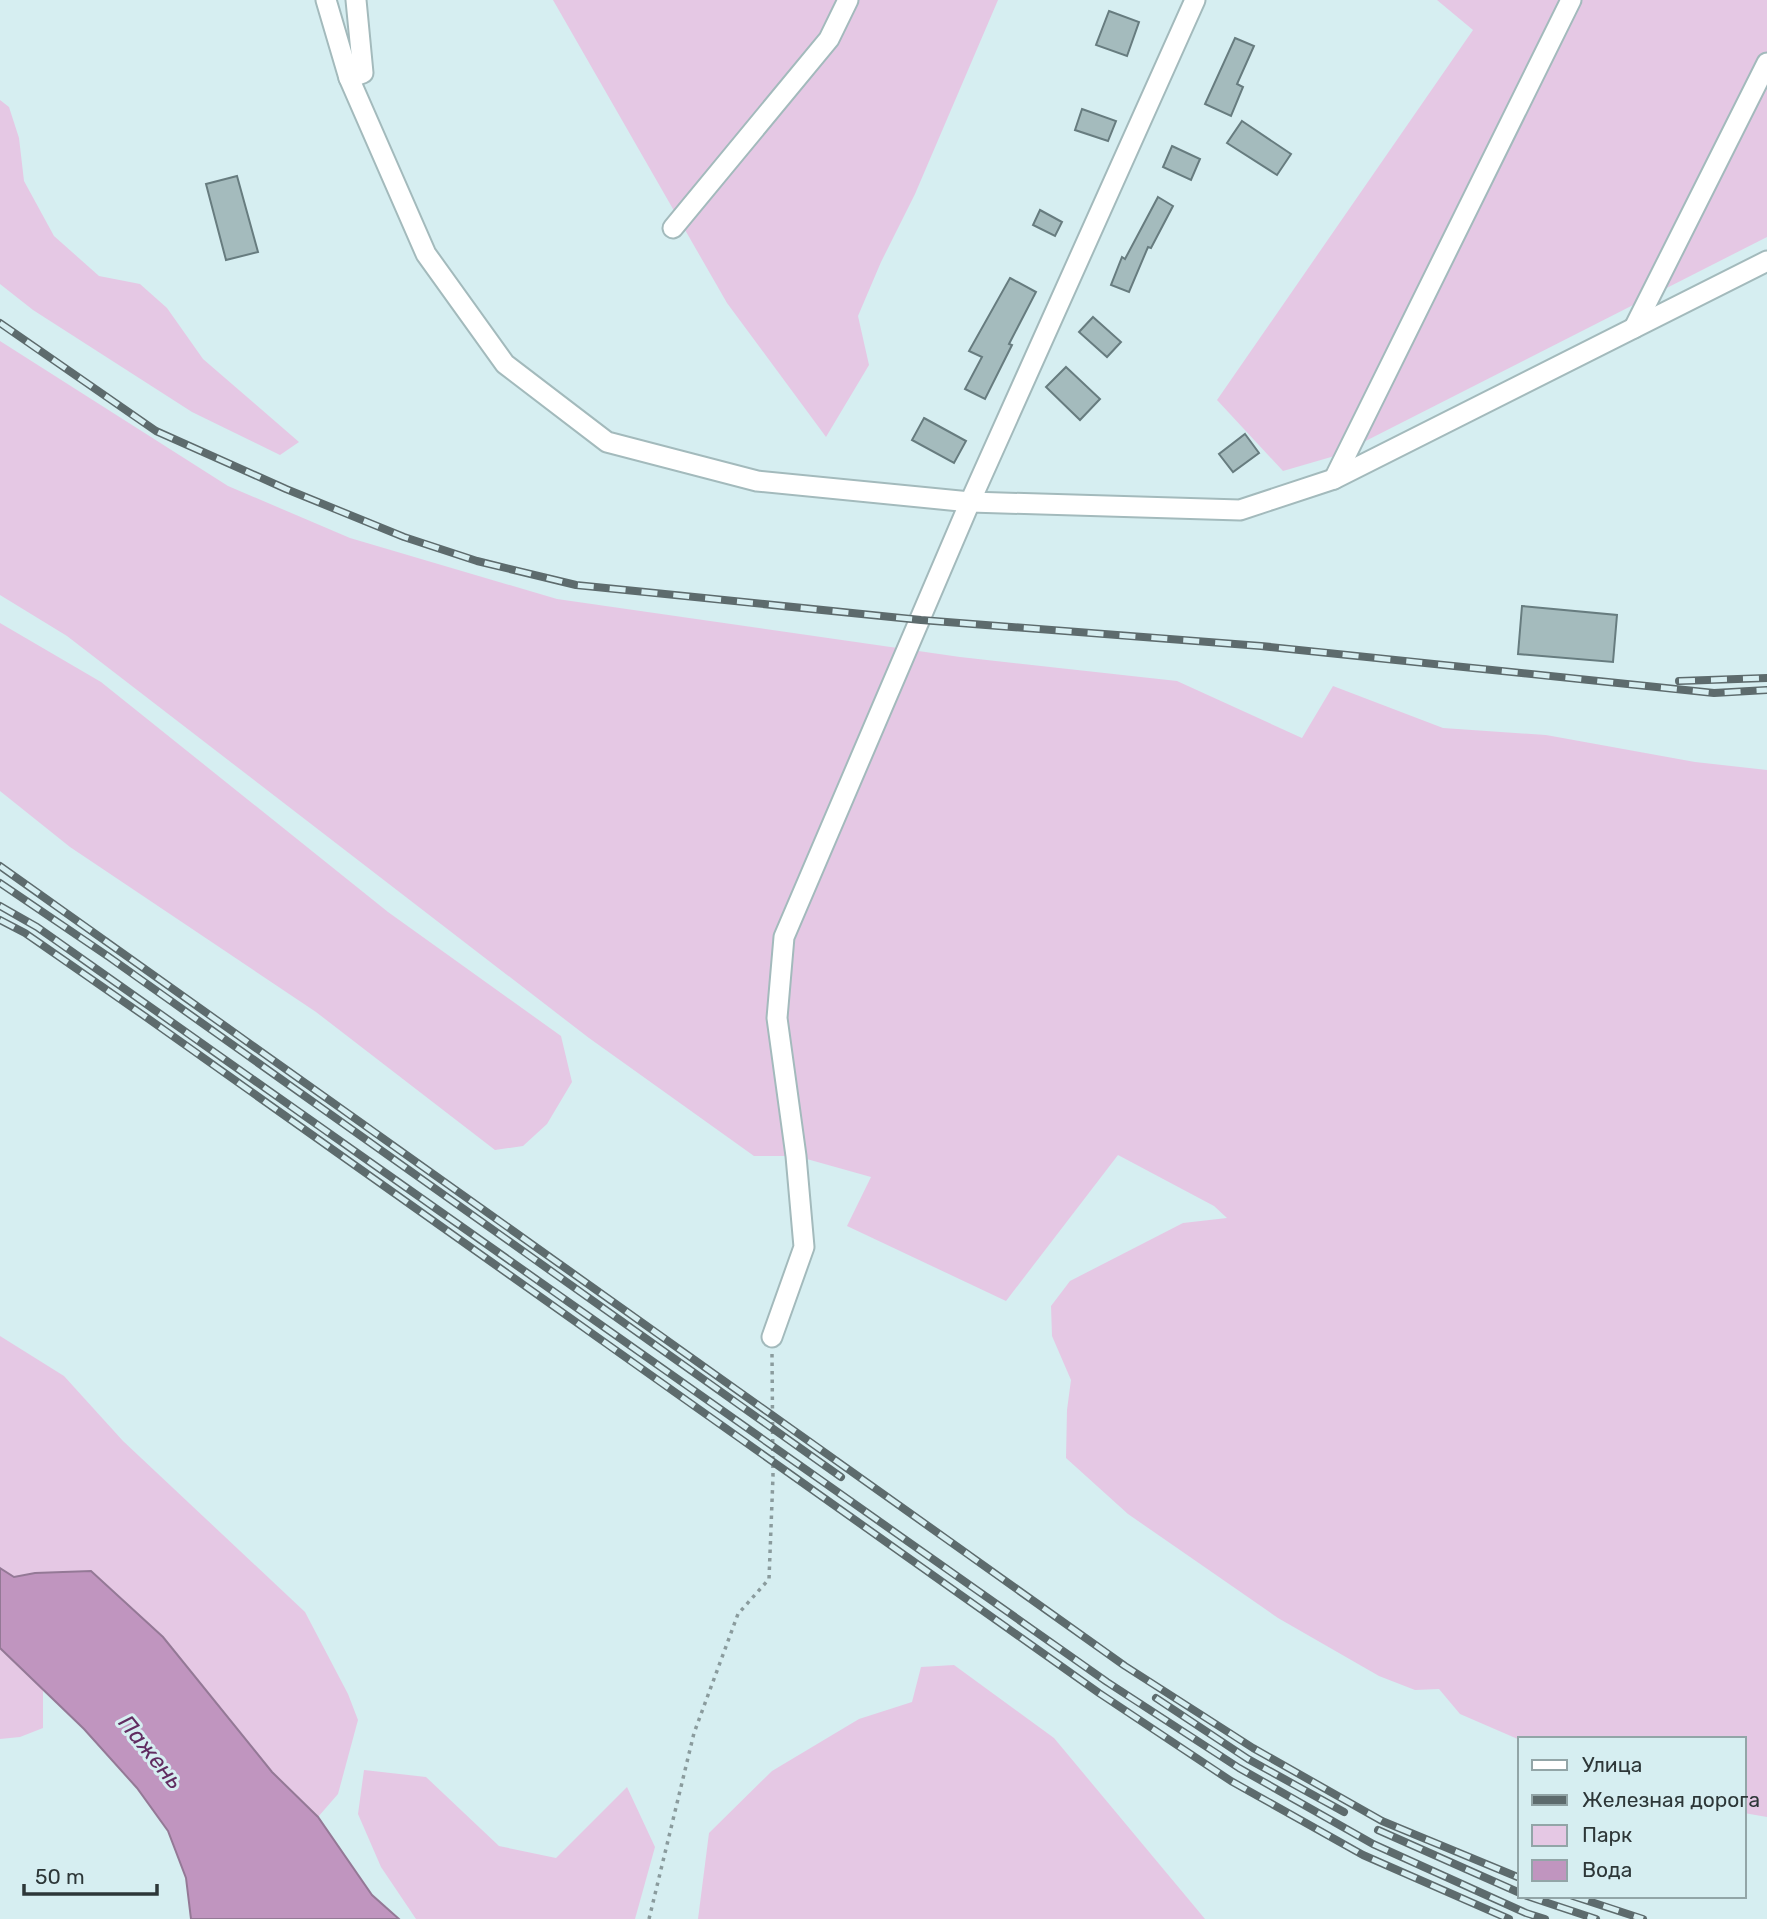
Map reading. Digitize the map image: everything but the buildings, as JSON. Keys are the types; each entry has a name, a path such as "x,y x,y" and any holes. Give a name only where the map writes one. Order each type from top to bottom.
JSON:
{"street":[{"path":"326,0 349,78 426,254 505,364 607,442 757,481 970,502 1240,510 1334,479 1767,261"},
{"path":"349,78 363,74 356,0"},
{"path":"673,228 829,39 848,0"},
{"path":"772,1337 804,1247 796,1156 777,1018 785,937 970,502 1195,0"},
{"path":"1334,479 1571,0"},
{"path":"1634,328 1767,63"}],"path":[{"path":"649,1919 694,1733 738,1614 769,1579 773,1476 772,1337"}],"green space":[{"path":"553,0 998,0 915,194 858,316 869,365 826,437 727,303"},
{"path":"1437,0 1767,0 1767,237 1338,455 1283,471 1217,400 1473,30"},
{"path":"0,100 9,107 19,138 24,181 54,236 99,276 140,284 167,308 203,359 299,442 280,455 192,412 33,310 0,284"},
{"path":"0,341 228,486 350,538 557,599 960,657 1177,681 1302,738 1333,686 1443,728 1546,735 1695,762 1767,770 1767,1817 1746,1813 1746,1737 1518,1737 1518,1739 1460,1714 1439,1689 1415,1690 1379,1676 1278,1618 1128,1514 1066,1458 1071,1380 1052,1336 1051,1306 1070,1281 1183,1223 1227,1218 1214,1206 1118,1155 1006,1301 847,1226 871,1177 796,1156 754,1156 589,1038 67,636 0,595"},
{"path":"0,623 101,682 388,912 561,1036 572,1082 547,1124 523,1146 495,1150 316,1012 70,847 0,791"},
{"path":"0,1336 64,1376 123,1441 305,1612 348,1694 358,1720 338,1794 318,1817 272,1772 163,1637 35,1573 14,1577 0,1568"},
{"path":"0,1648 43,1690 43,1728 20,1737 0,1739"},
{"path":"954,1665 1054,1738 1205,1919 698,1919 709,1833 772,1771 859,1719 912,1702 921,1667"},
{"path":"364,1770 426,1777 499,1846 556,1858 627,1787 655,1847 635,1919 416,1919 381,1867 358,1814"}],"water":[{"name":"Пажень","path":"0,1568 14,1577 35,1573 91,1571 163,1637 272,1772 318,1817 372,1895 399,1919 191,1919 186,1878 168,1831 137,1788 84,1729 0,1648"}],"railway":[{"path":"0,323 156,431 286,489 404,537 477,561 576,585 921,620 1261,646 1714,693 1767,690"},
{"path":"1679,681 1767,678"},
{"path":"0,866 1125,1666 1253,1748 1382,1821 1518,1877"},
{"path":"0,883 109,957 841,1477"},
{"path":"0,906 37,927 1107,1682 1239,1768 1373,1844 1545,1919"},
{"path":"0,920 25,933 143,1015 1099,1693 1231,1781 1363,1855 1509,1919"},
{"path":"1156,1698 1248,1759 1344,1812"},
{"path":"1378,1830 1518,1892"},
{"path":"1533,1898 1596,1919"},
{"path":"1579,1898 1643,1919"}]}
